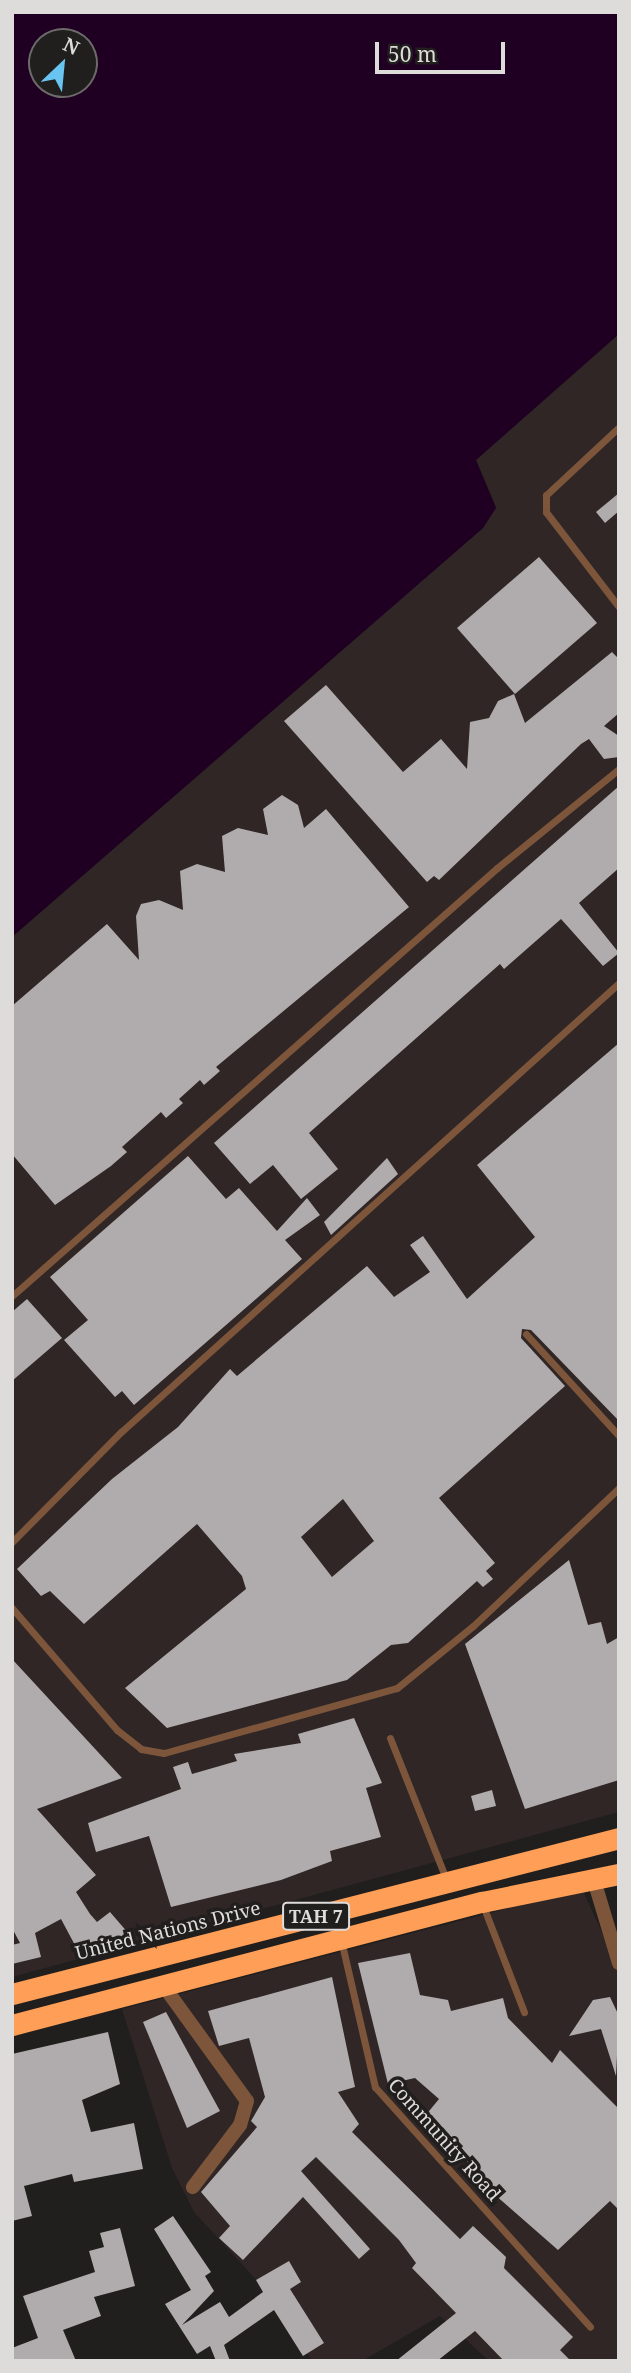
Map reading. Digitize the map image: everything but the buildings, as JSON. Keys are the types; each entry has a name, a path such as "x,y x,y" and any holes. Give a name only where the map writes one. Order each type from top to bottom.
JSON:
{"highway":[{"name":"United Nations Drive","path":"12,1994 619,1838"},
{"name":"TAH 7","path":"12,2025 482,1902 593,1877 619,1874"}],"street":[{"path":"593,1877 619,1963"},
{"path":"163,1984 247,2101 240,2125 193,2187"}],"lane":[{"path":"619,427 546,495 546,512 619,607"},
{"path":"12,1296 497,868 619,769"},
{"path":"12,1542 121,1432 619,983"},
{"path":"526,1334 619,1436"},
{"path":"12,1608 117,1730 141,1749 164,1753 397,1688 473,1626 619,1488"},
{"path":"390,1738 447,1882"},
{"path":"482,1902 523,2012"},
{"name":"Community Road","path":"341,1940 374,2087 590,2327"}],"shaded area":[{"path":"12,12 619,12 619,334 476,460 496,508 483,528 12,937"},
{"path":"619,334 619,1812 12,1977 12,937 483,528 496,507 476,460"},
{"path":"582,1889 619,1969 619,2361 489,2361 440,2316 362,2361 312,2361 283,2309 194,2212 172,2168 122,2009"}]}
